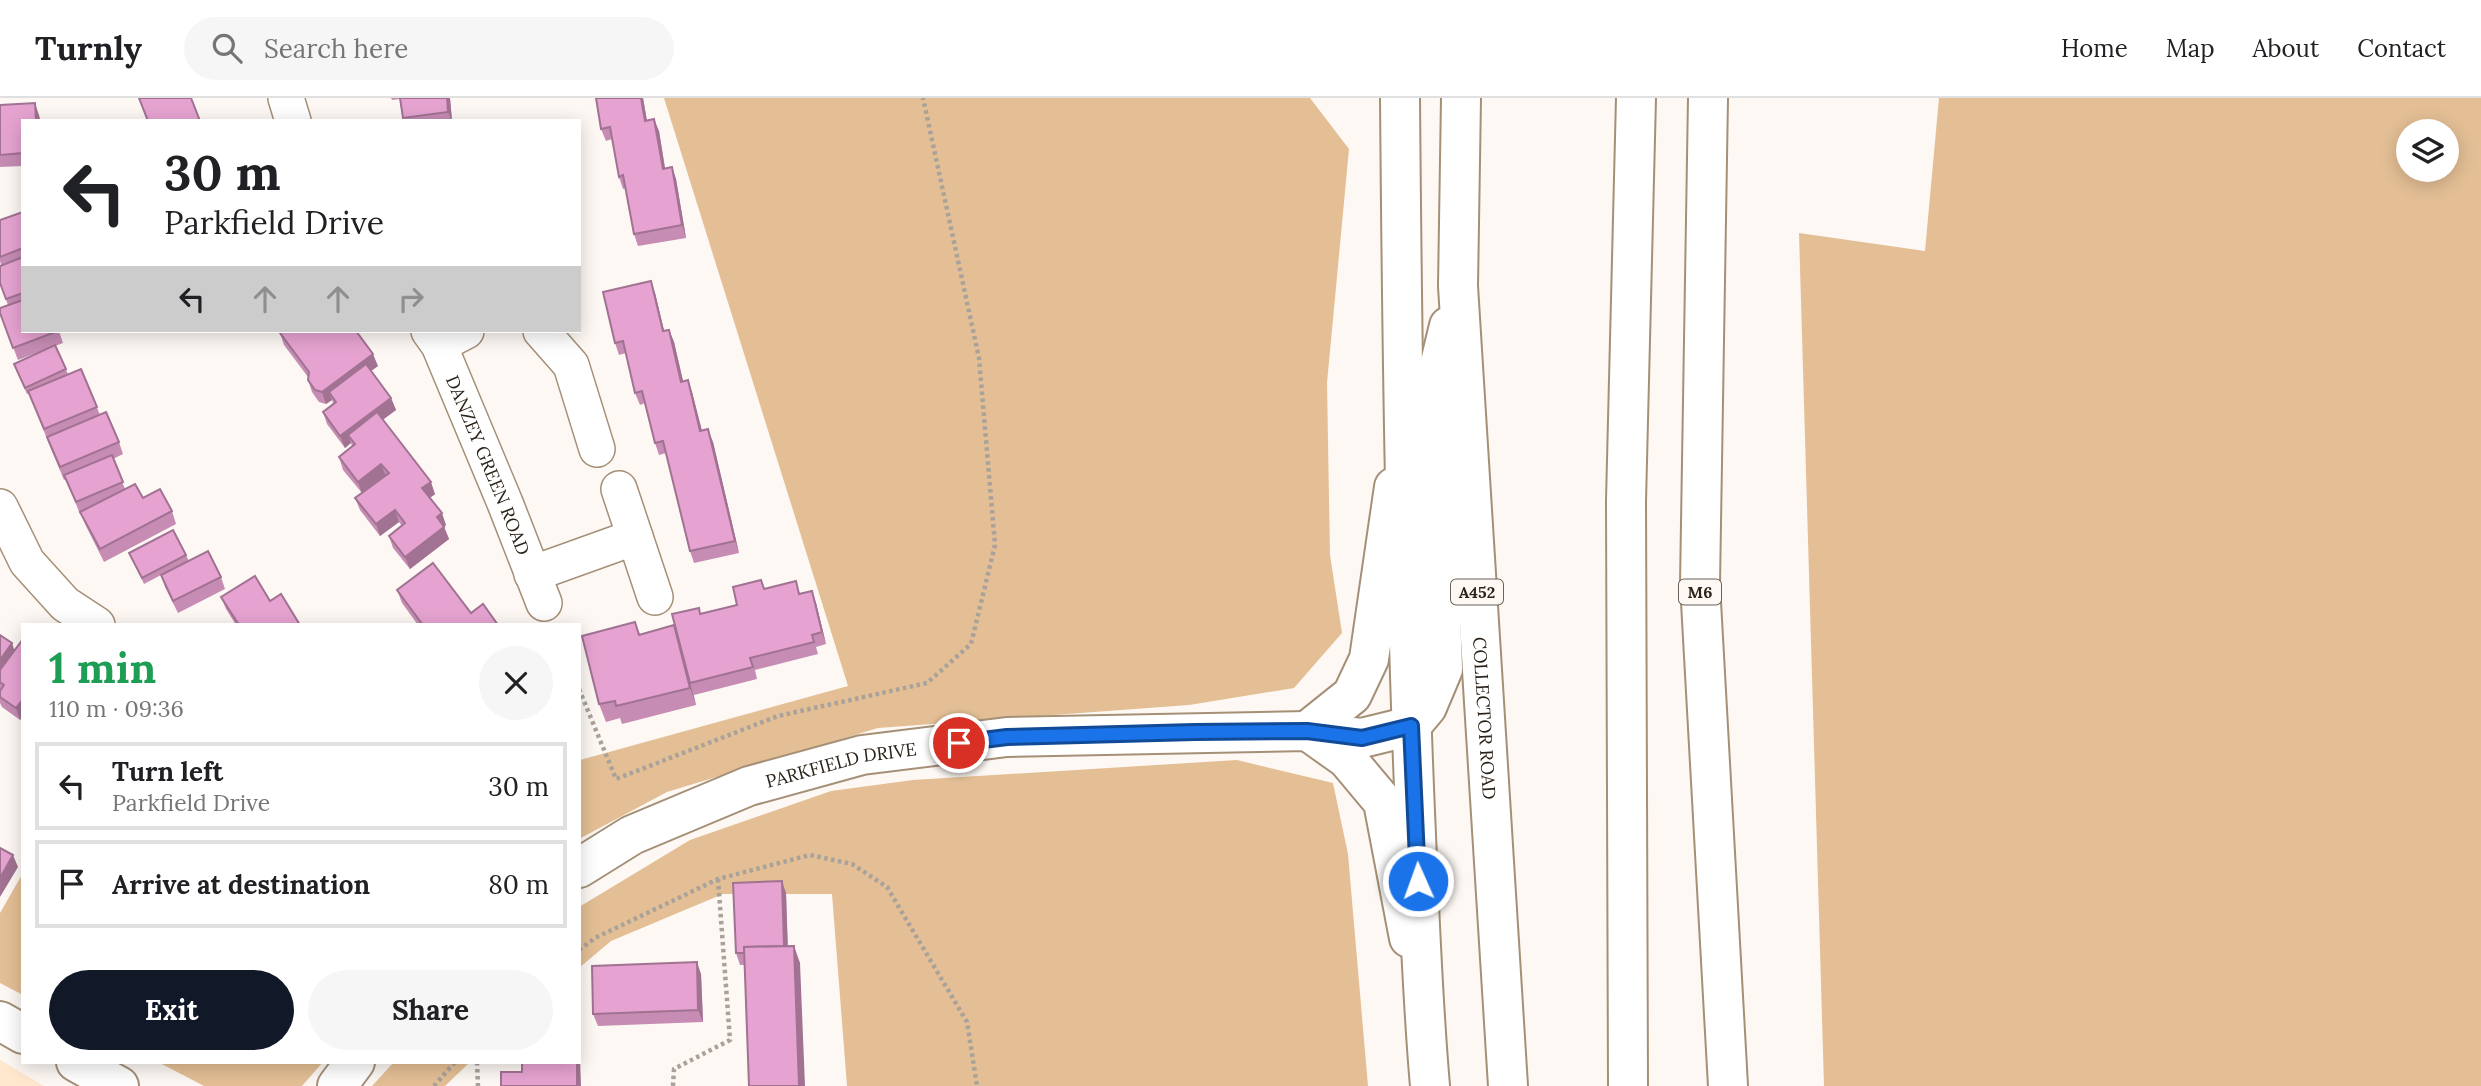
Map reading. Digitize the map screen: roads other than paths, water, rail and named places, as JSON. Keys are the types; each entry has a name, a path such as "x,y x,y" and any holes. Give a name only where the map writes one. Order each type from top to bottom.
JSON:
{"main road":[{"path":"1400,98 1403,433 1411,726 1423,1010 1430,1086"},
{"name":"COLLECTOR ROAD","path":"1461,98 1458,286 1508,1086"},
{"path":"1628,1086 1626,501 1636,98"},
{"name":"M6","path":"1707,98 1699,584 1728,1086"},
{"path":"1411,726 1427,707 1443,669 1433,392 1458,286"},
{"path":"1403,433 1369,659 1352,695 1307,731 1347,759 1382,802 1423,1010"},
{"name":"PARKFIELD DRIVE","path":"581,866 632,835 749,786 862,755 1007,737 1307,731 1362,738 1411,726"},
{"path":"0,1021 21,1033"},
{"path":"80,1064 119,1086"},
{"path":"337,1086 354,1064"}],"street":[{"path":"286,98 292,119"},
{"path":"543,333 571,365 597,449"},
{"name":"DANZEY GREEN ROAD","path":"445,335 538,588 635,537"},
{"path":"619,489 654,597"},
{"path":"0,507 27,562 65,604 94,623"}]}
